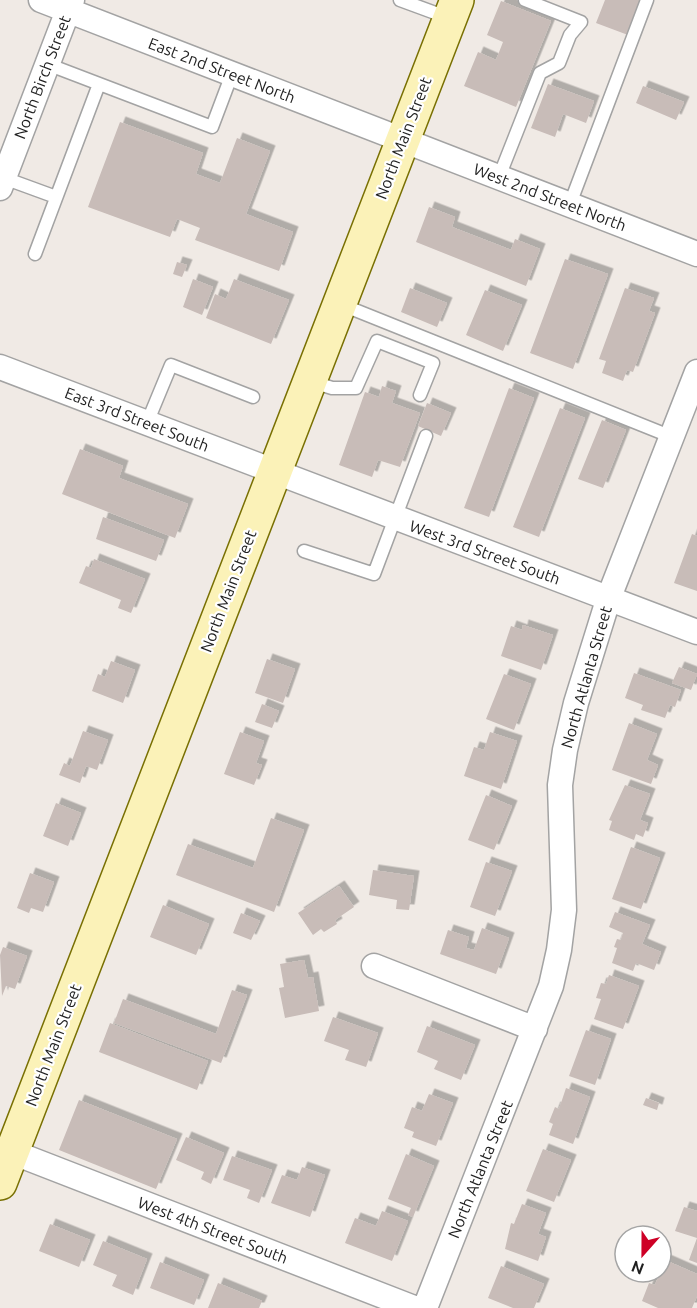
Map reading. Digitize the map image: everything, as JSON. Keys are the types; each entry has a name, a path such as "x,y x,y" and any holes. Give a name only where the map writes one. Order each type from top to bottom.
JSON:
{"main road":[{"name":"North Main Street","path":"0,1183 6,1150 453,9"}],"street":[{"name":"East 2nd Street North","path":"41,0 70,5 232,74 403,140"},
{"name":"North Birch Street","path":"2,183 70,5"},
{"name":"West 2nd Street North","path":"403,140 697,254"},
{"name":"East 3rd Street South","path":"0,367 273,472"},
{"name":"North Atlanta Street","path":"425,1308 551,986 559,950 564,910 560,785 564,750 609,597 697,372"},
{"name":"West 3rd Street South","path":"273,472 697,632"},
{"path":"374,966 534,1029"},
{"name":"West 4th Street South","path":"6,1150 414,1308"}],"lane":[{"path":"400,0 453,9"},
{"path":"499,177 540,74 559,63 570,35 581,22 525,0"},
{"path":"570,204 647,0"},
{"path":"47,64 212,127 232,74"},
{"path":"35,254 99,84"},
{"path":"2,183 56,197"},
{"path":"339,304 672,437"},
{"path":"309,381 332,388 356,388 377,341 433,363 420,395"},
{"path":"147,423 171,364 253,396"},
{"path":"304,551 374,574 426,436"}],"building":[{"path":"605,0 642,0 628,35 596,23"},
{"path":"501,1 551,21 516,107 464,86 478,52 496,60 503,42 487,35"},
{"path":"548,84 594,101 586,123 563,114 555,137 531,128"},
{"path":"643,86 684,102 676,120 636,103"},
{"path":"120,122 203,153 196,174 220,183 237,138 270,151 246,214 293,232 279,271 195,240 200,228 177,219 170,237 88,207"},
{"path":"429,207 455,217 452,227 511,250 515,239 540,249 526,286 416,242"},
{"path":"565,259 608,274 573,369 530,353"},
{"path":"177,262 187,265 182,277 173,274"},
{"path":"193,279 213,287 202,315 183,307"},
{"path":"234,279 289,300 271,344 206,318 215,294 226,299"},
{"path":"410,288 447,303 437,327 401,312"},
{"path":"625,288 654,298 649,311 655,313 633,372 627,370 623,381 602,373 606,361 599,359"},
{"path":"485,290 522,305 503,351 466,335"},
{"path":"382,386 396,391 392,403 420,413 400,467 378,460 372,477 339,465 365,392 379,397"},
{"path":"509,388 534,398 489,517 464,508"},
{"path":"427,403 451,413 441,436 418,426"},
{"path":"560,408 585,418 539,537 513,527"},
{"path":"602,420 626,430 603,488 578,479"},
{"path":"80,449 123,466 119,478 188,504 175,538 62,494"},
{"path":"103,517 164,540 156,561 96,539"},
{"path":"692,534 697,536 697,591 674,583"},
{"path":"94,559 145,579 131,613 118,608 121,600 79,583 86,566 91,568"},
{"path":"523,625 553,635 541,670 501,656 511,626 522,630"},
{"path":"267,659 295,669 283,703 255,693"},
{"path":"111,661 135,670 123,703 92,691 98,674 105,677"},
{"path":"679,667 697,674 691,690 672,683"},
{"path":"634,673 681,690 675,707 670,705 665,718 641,710 643,705 625,698"},
{"path":"504,674 531,684 514,730 486,719"},
{"path":"262,704 279,711 272,728 255,722"},
{"path":"629,723 657,734 647,760 658,765 651,784 612,770"},
{"path":"83,731 108,740 97,770 86,766 80,783 59,775 64,763 70,766"},
{"path":"240,732 264,741 256,763 262,765 254,785 224,774"},
{"path":"490,732 517,741 501,789 464,776 474,747 484,750"},
{"path":"625,785 650,794 640,820 648,823 643,837 636,834 634,840 609,830 612,821 609,820"},
{"path":"486,795 512,806 494,850 468,840"},
{"path":"56,803 81,813 68,846 43,836"},
{"path":"271,818 304,830 274,912 176,875 188,844 253,868"},
{"path":"631,847 660,858 641,909 612,899"},
{"path":"486,862 512,871 495,916 470,907"},
{"path":"373,870 414,876 409,910 396,909 397,900 369,895"},
{"path":"30,873 54,882 43,912 31,908 29,913 17,908"},
{"path":"339,886 354,907 335,920 337,924 324,932 321,929 313,935 298,913"},
{"path":"163,905 209,924 196,955 150,937"},
{"path":"615,912 650,925 642,944 661,952 654,970 636,963 633,971 612,963 617,948 614,947 617,939 621,940 623,933 609,927"},
{"path":"241,913 260,921 251,940 233,933"},
{"path":"482,928 509,938 496,974 440,954 448,930 469,937 466,948 474,950"},
{"path":"3,947 27,956 15,989 6,986 2,996 0,955"},
{"path":"304,960 308,978 313,977 319,1011 285,1018 279,988 284,987 280,964"},
{"path":"609,975 639,986 623,1029 594,1019 601,999 596,998 601,983 606,984"},
{"path":"232,990 247,995 221,1063 114,1023 123,999 216,1034"},
{"path":"333,1017 378,1033 366,1067 345,1060 349,1050 324,1041"},
{"path":"110,1023 208,1061 197,1090 99,1052"},
{"path":"427,1026 475,1045 461,1080 434,1069 438,1061 417,1052"},
{"path":"586,1030 611,1039 595,1085 569,1076"},
{"path":"566,1088 590,1097 573,1144 549,1135 553,1124 549,1122 555,1107 559,1109"},
{"path":"429,1094 453,1103 436,1146 412,1137 414,1132 404,1128 412,1107 422,1111"},
{"path":"646,1098 659,1103 657,1110 643,1105"},
{"path":"79,1100 177,1139 156,1189 59,1150"},
{"path":"186,1137 224,1153 211,1184 201,1179 204,1172 176,1160"},
{"path":"543,1149 571,1160 554,1202 526,1191"},
{"path":"406,1154 434,1166 413,1217 408,1215 411,1208 388,1199"},
{"path":"232,1156 272,1170 259,1203 247,1198 250,1190 223,1180"},
{"path":"302,1167 325,1175 310,1217 271,1203 282,1175 297,1180"},
{"path":"522,1204 546,1213 538,1234 546,1237 538,1261 505,1249 511,1223 514,1224"},
{"path":"684,1207 697,1211 697,1238 675,1231"},
{"path":"382,1211 408,1221 392,1261 345,1243 355,1218 376,1226"},
{"path":"50,1224 90,1240 79,1267 39,1251"},
{"path":"697,1238 697,1263 689,1260"},
{"path":"103,1241 147,1259 133,1295 112,1286 117,1275 93,1265"},
{"path":"160,1262 204,1280 194,1305 150,1288"},
{"path":"673,1264 697,1274 697,1296 692,1308 658,1308 642,1301 649,1284 673,1284"},
{"path":"501,1266 544,1284 534,1308 513,1308 488,1298"},
{"path":"218,1283 262,1301 259,1308 208,1308"}]}
